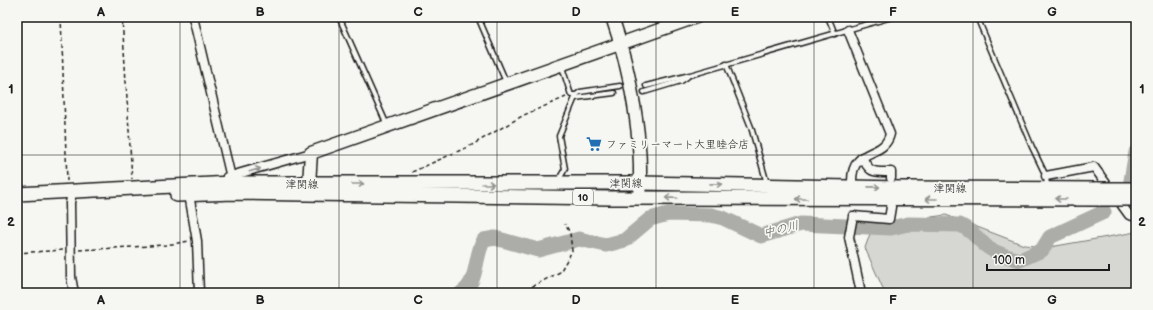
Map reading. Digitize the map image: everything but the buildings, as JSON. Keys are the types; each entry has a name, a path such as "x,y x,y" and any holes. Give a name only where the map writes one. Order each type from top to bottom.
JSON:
{"main road":[{"name":"津関線","path":"17,194 233,184 640,183 902,188 1047,182 1098,194"},
{"name":"津関線","path":"70,192 190,194 233,184 638,197 1098,194 1135,196"}],"street":[{"path":"193,17 233,184 311,153 696,17"},
{"path":"612,17 622,44 636,126 640,183 638,197"},
{"path":"848,30 890,134 887,141 881,147 858,160 852,170 852,181"},
{"path":"309,184 311,153"},
{"path":"862,157 869,170 872,172 891,172 891,178"},
{"path":"1047,182 1094,167 1129,215 1136,217"},
{"path":"70,192 71,277 74,293"},
{"path":"190,194 197,241 199,293"},
{"path":"860,288 850,245 850,231 853,216 889,219 891,207"}],"lane":[{"path":"340,17 388,127"},
{"path":"478,17 507,84"},
{"path":"828,17 835,34"},
{"path":"646,86 690,75 892,17"},
{"path":"977,17 1047,182"},
{"path":"561,64 574,96"},
{"path":"726,64 751,127 766,180"},
{"path":"644,92 681,81 690,75"},
{"path":"556,184 565,169 559,136 574,96 580,92 620,86"},
{"path":"574,96 614,93"}],"path":[{"path":"61,17 70,192"},
{"path":"122,17 133,188"},
{"path":"410,172 472,145 524,115 574,96"},
{"path":"528,293 533,286 560,272 572,251 570,233 565,224"},
{"path":"17,253 166,245 197,241"}],"shaded area":[{"path":"946,215 1024,245 1050,247 1136,232 1136,293 885,293 865,248 873,225"}],"waterway":[{"name":"中の川","path":"1130,186 1136,152"},
{"name":"中の川","path":"461,293 471,283 484,240 495,238 538,250 579,239 606,245 625,240 650,219 668,214 711,215 723,218 761,236 801,224 891,228 908,224 960,225 970,231 985,245 993,250 1020,260 1042,250 1050,237 1104,212"}],"place":[{"name":"ファミリーマート大里睦合店","path":"594,144"}]}
